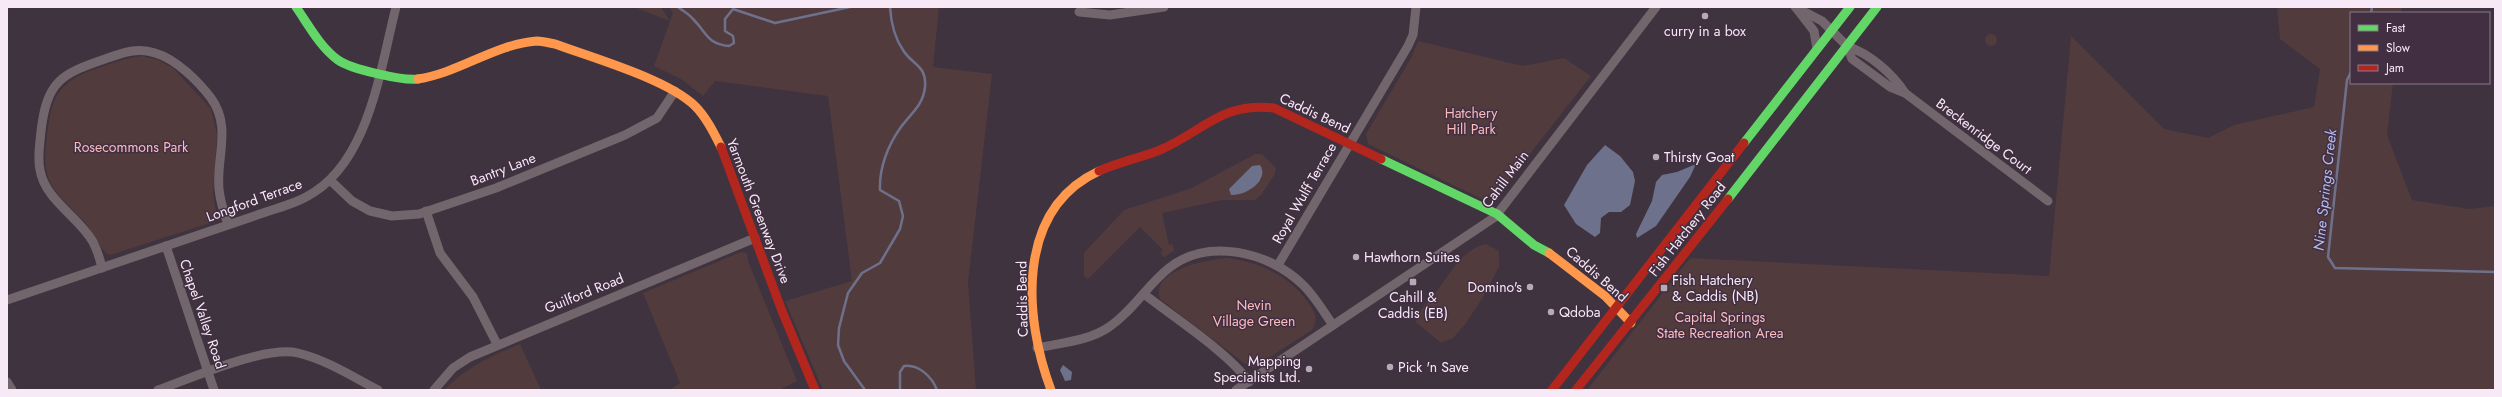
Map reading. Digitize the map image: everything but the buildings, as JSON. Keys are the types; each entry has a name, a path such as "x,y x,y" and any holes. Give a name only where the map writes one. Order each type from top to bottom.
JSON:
{"street":[{"name":"Yarmouth Greenway Drive","path":"296,7 326,49 339,61 379,74 408,80 424,79 447,73 523,43 538,41 555,44 675,91 696,106 721,146 755,238 815,390"},
{"name":"Longford Terrace","path":"7,300 307,197 330,180 346,163 359,141 379,74 396,7"},
{"path":"1079,12 1110,15 1164,7"},
{"name":"Royal Wulff Terrace","path":"1278,265 1408,46 1413,35 1416,7"},
{"name":"Cahill Main","path":"1236,390 1470,235 1497,214 1656,7"},
{"name":"Fish Hatchery Road","path":"1552,390 1615,307 1850,7"},
{"name":"Fish Hatchery Road","path":"1576,390 1631,323 1877,7"},
{"path":"1796,8 1814,31 1817,49"},
{"name":"Breckenridge Court","path":"1796,8 1822,21 1832,30 1847,46 1852,59 1890,87 1905,93 2048,201"},
{"path":"102,268 93,242 44,184 38,161 44,109 55,86 75,70 114,56 140,50 164,56 174,62 211,99 222,122 223,135 219,188 228,224"},
{"name":"Bantry Lane","path":"330,180 352,201 370,211 392,216 408,216 496,188 625,136 657,118 675,91"},
{"name":"Caddis Bend","path":"1051,390 1043,372 1036,348 1033,301 1038,242 1045,223 1055,205 1082,180 1102,169 1171,145 1216,116 1245,106 1274,108 1497,214 1534,245 1558,258 1605,296 1631,323"},
{"path":"426,211 440,253 473,297 496,344"},
{"name":"Guilford Road","path":"434,390 453,368 470,357 496,344 755,238"},
{"name":"Chapel Valley Road","path":"166,246 214,390"},
{"path":"1036,348 1074,340 1108,328 1171,266 1205,252 1237,252 1278,265 1303,285 1333,325"},
{"path":"1144,294 1223,356 1242,373 1249,382"},
{"path":"158,390 209,372 273,353 297,353 333,367 378,390"},
{"path":"7,382 12,390"}],"green space":[{"path":"634,7 661,7 670,21"},
{"path":"669,7 939,7 933,67 992,74 968,282 976,390 823,390 785,301 852,281 828,96 715,81 703,96 681,79 654,66 673,13"},
{"name":"Capital Springs State Recreation Area","path":"2277,7 2402,7 2401,12 2350,12 2350,84 2393,84 2387,135 2412,200 2469,209 2495,206 2495,390 1587,390 1690,258 2049,276 2071,36 2164,129 2208,138 2234,125 2314,107 2320,69 2280,39"},
{"path":"1991,34 1995,36 1997,40 1995,44 1991,46 1987,44 1985,40 1987,36"},
{"name":"Hatchery Hill Park","path":"1418,41 1523,66 1564,58 1591,76 1495,198 1482,199 1368,144 1366,134 1411,58"},
{"name":"Rosecommons Park","path":"142,56 158,60 173,68 211,109 217,135 213,194 217,217 210,223 110,255 104,251 87,225 63,200 48,178 45,160 49,122 51,110 59,92 74,78 109,64"},
{"path":"1255,154 1262,154 1276,168 1275,174 1261,195 1255,200 1222,200 1162,213 1169,245 1173,244 1174,251 1164,257 1160,253 1163,250 1140,227 1088,279 1084,276 1084,253 1124,210 1192,188","holes":["1252,166 1262,169 1262,180 1229,189"]},
{"path":"1486,244 1499,251 1499,267 1483,297 1466,323 1453,338 1441,343 1416,322 1418,316 1457,263 1470,251"},
{"path":"741,252 747,253 748,261 797,381 779,390 670,390 680,383 643,293"},
{"name":"Nevin Village Green","path":"1228,258 1252,263 1275,272 1294,286 1310,305 1315,314 1316,320 1312,330 1253,368 1244,363 1160,299 1159,289 1164,280 1172,274 1195,264"},
{"path":"520,344 541,390 444,390 461,375 479,363"}],"water":[{"path":"1605,145 1620,156 1633,172 1635,181 1630,205 1621,212 1609,212 1601,218 1600,233 1595,237 1576,224 1564,205 1587,165"},
{"path":"1696,164 1690,177 1656,226 1637,238 1636,234 1652,201 1656,182 1662,175 1677,172"},
{"path":"1260,165 1262,176 1255,186 1243,193 1231,195 1229,189 1252,166"},
{"path":"1063,365 1072,372 1071,380 1065,381 1060,370"}],"waterway":[{"name":"Nine Springs Creek","path":"678,7 688,14 708,37 716,43 729,46 734,43 733,36 725,31 725,19 733,9 775,23 850,7"},
{"path":"865,390 844,361 838,345 839,328 848,293 862,273 880,263 900,229 903,216 899,201 880,190 881,173 885,157 892,141 916,109 922,99 925,87 924,74 907,55 897,40 892,24 890,7"},
{"name":"Nine Springs Creek","path":"2371,12 2372,7"},
{"name":"Nine Springs Creek","path":"2350,74 2347,80 2328,257 2335,268 2495,272"},
{"path":"900,390 900,372 904,366 920,369 932,380 937,390"}],"traffic: fast":[{"path":"296,7 320,42 338,60 353,67 377,74 418,79"},
{"path":"1744,143 1850,7"},
{"path":"1728,199 1877,7"},
{"path":"1381,159 1497,214 1534,245 1549,253"}],"traffic: slow":[{"path":"418,79 448,71 506,47 537,41 555,44 629,70 683,96 703,115 721,147"},
{"path":"1051,390 1042,362 1035,331 1032,299 1033,268 1040,238 1052,212 1072,189 1099,171"},
{"path":"1549,253 1605,296 1631,323"}],"traffic: jam":[{"path":"1099,171 1160,150 1226,114 1240,109 1256,107 1274,108 1381,159"},
{"path":"1552,390 1744,143"},
{"path":"721,147 782,311 815,390"},
{"path":"1576,390 1728,199"}],"place":[{"name":"curry in a box","path":"1705,16"},
{"name":"Thirsty Goat","path":"1656,157"},
{"name":"Hawthorn Suites","path":"1356,257"},
{"name":"Cahill & Caddis (EB)","path":"1413,282"},
{"name":"Domino's","path":"1530,287"},
{"name":"Fish Hatchery & Caddis (NB)","path":"1664,288"},
{"name":"Qdoba","path":"1551,312"},
{"name":"Pick 'n Save","path":"1390,367"},
{"name":"Mapping Specialists Ltd.","path":"1309,369"}]}
